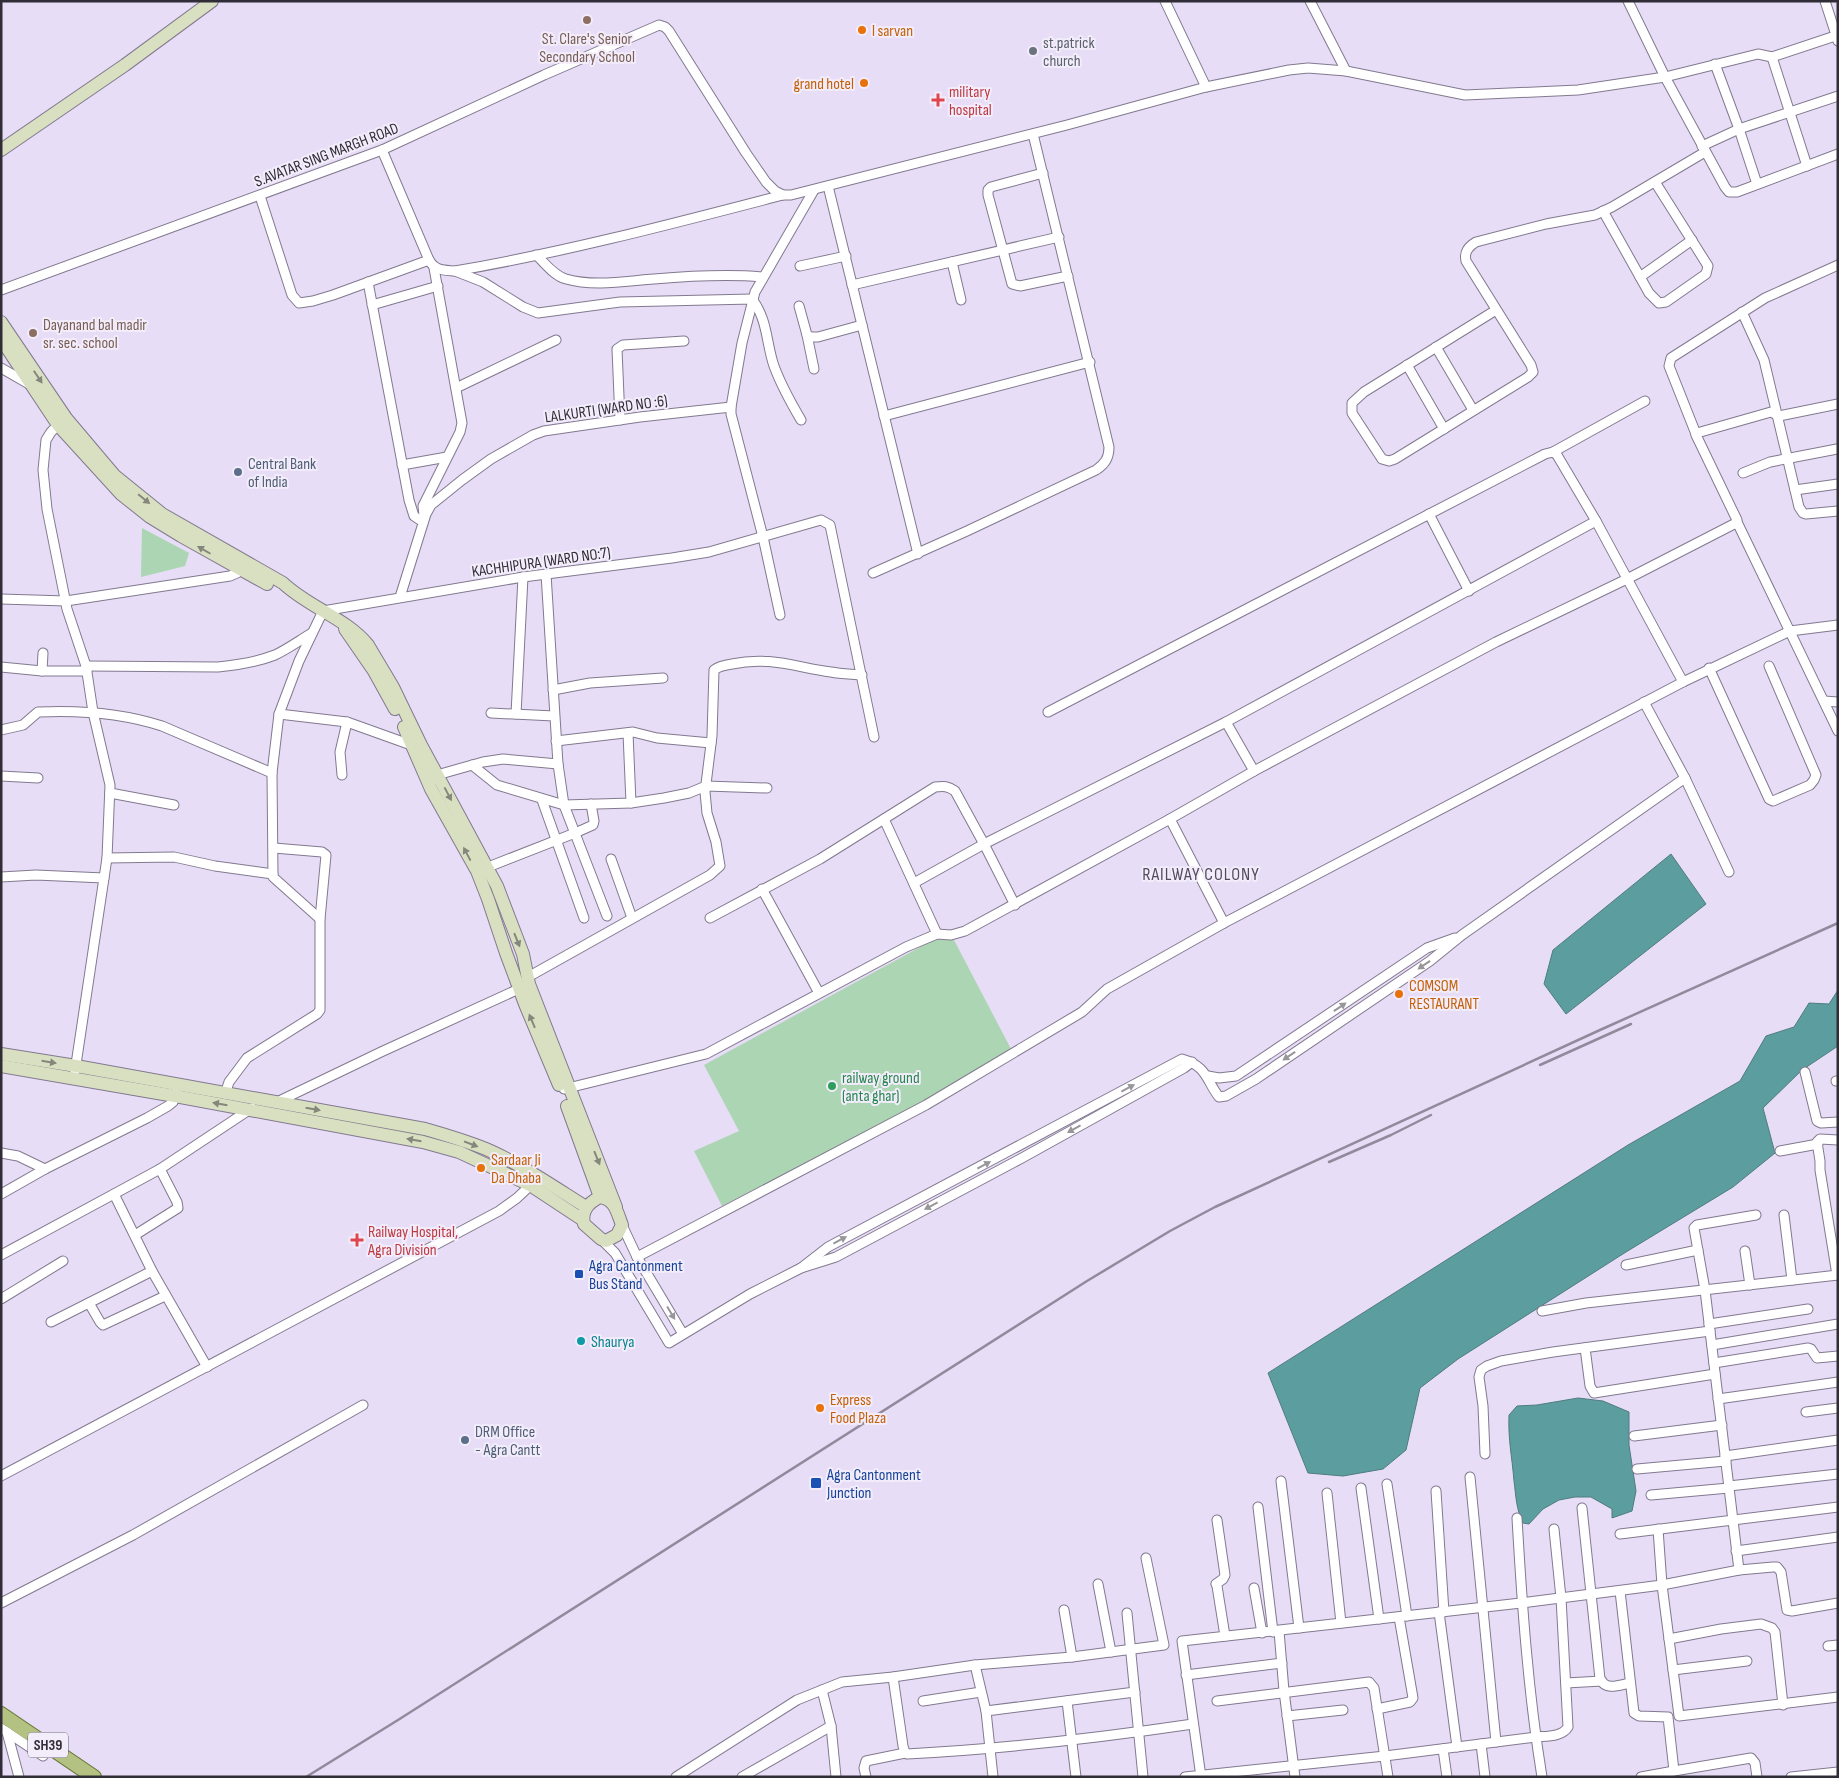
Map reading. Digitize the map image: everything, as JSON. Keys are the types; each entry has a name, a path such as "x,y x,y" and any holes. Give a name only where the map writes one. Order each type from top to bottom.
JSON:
{"main road":[{"name":"SH39","path":"1,1714 94,1777"}],"street":[{"path":"1,150 125,65 212,1"},
{"path":"1164,1 1206,87"},
{"path":"1310,1 1346,71"},
{"path":"1628,1 1665,77 1725,187 1730,192 1737,192 1838,154"},
{"path":"432,264 438,270 455,271 536,255 783,195 814,190 1206,87 1289,70 1317,68 1346,71 1465,95 1578,90 1665,77 1758,54 1772,57 1837,37 1825,1"},
{"name":"S.AVATAR SING MARGH ROAD","path":"1,290 382,150 526,82 659,25 669,31 746,154 766,182 775,191 783,195"},
{"path":"1772,57 1807,166"},
{"path":"1715,64 1757,184"},
{"path":"1496,310 1364,392 1352,403 1352,413 1382,459 1386,461 1395,459 1528,377 1532,372 1531,365 1466,261 1465,255 1468,248 1476,242 1603,212 1656,182 1704,149 1739,129 1838,96"},
{"path":"873,574 1096,470 1102,466 1109,455 1109,447 1090,362 1033,134"},
{"path":"382,150 432,264 438,286 462,423 460,432 423,506 424,520 400,598"},
{"path":"1043,173 995,185 988,190 1010,279 1016,286 1068,276"},
{"path":"1603,212 1649,293 1658,303 1666,302 1706,274 1708,266 1656,182"},
{"path":"828,186 918,554"},
{"path":"780,615 731,414 731,407 752,299 762,277 814,190"},
{"path":"260,196 292,295 299,303 313,301 368,282 432,264"},
{"path":"852,285 1059,237"},
{"path":"1640,277 1692,240"},
{"path":"536,255 559,276 582,282 612,283 658,278 736,274 762,277"},
{"path":"800,266 846,256"},
{"path":"952,262 961,300"},
{"path":"1838,265 1764,298 1674,355 1669,362 1696,434 1838,731"},
{"path":"455,271 483,282 523,307 538,313 620,302 752,299"},
{"path":"368,282 412,511 416,518 424,520"},
{"path":"372,305 438,286"},
{"path":"752,299 762,315 777,374 800,420"},
{"path":"799,306 814,369"},
{"path":"1742,312 1764,360 1799,508 1803,513 1811,514 1838,511"},
{"path":"1,322 8,343 32,386 62,421 120,481 162,514 243,566 282,583 295,595 340,621 374,671 416,746 437,775 482,869 488,900 526,983 565,1089 600,1197"},
{"path":"806,335 811,338 818,337 862,325"},
{"path":"456,388 556,340"},
{"path":"620,420 617,349 623,345 684,341"},
{"path":"8,343 62,421"},
{"path":"1436,347 1473,410"},
{"path":"884,416 1090,362"},
{"path":"1407,365 1444,428"},
{"path":"1,368 32,386"},
{"path":"1048,712 1545,454 1553,452 1645,401"},
{"path":"1696,434 1771,412 1777,416 1838,404"},
{"name":"LALKURTI (WARD NO :6)","path":"424,520 428,509 436,500 491,459 533,435 544,431 620,420 731,407"},
{"path":"62,421 46,440 43,470 47,509 66,602 87,669 93,712 110,793 107,858 74,1079"},
{"path":"1743,473 1770,462 1836,449"},
{"path":"1553,452 1557,455 1596,521 1683,682"},
{"path":"402,465 447,457"},
{"path":"1795,490 1838,484"},
{"path":"1429,514 1469,591"},
{"name":"KACHHIPURA (WARD NO:7)","path":"323,612 522,577 709,552 821,520 830,525 874,737"},
{"path":"914,883 984,844 1226,722 1596,521"},
{"path":"565,1089 706,1054 906,947 937,934 951,935 965,931 1170,819 1254,770 1496,642 1627,579 1737,522"},
{"path":"1,599 66,602 230,576 243,566"},
{"path":"546,574 554,716 564,805 607,916"},
{"path":"516,714 522,577"},
{"path":"320,918 280,885 273,874 272,773 279,714 289,685 312,632 323,612"},
{"path":"637,1257 926,1105 1082,1012 1107,990 1224,923 1708,668 1790,631 1838,625"},
{"path":"1,667 42,671 233,666 253,662 275,654 312,632"},
{"path":"42,671 43,653"},
{"path":"1,1255 160,1169 257,1107 276,1102 526,983 632,918 710,875 720,866 716,842 707,813 706,786 712,743 714,670 744,661 780,662 831,672 862,675"},
{"path":"1708,668 1769,799 1773,800 1810,785 1816,775 1769,666"},
{"path":"553,690 590,683 663,678"},
{"path":"1824,701 1838,702"},
{"path":"1644,702 1685,778 1729,872"},
{"path":"1,730 23,726 38,712 93,712 145,721 162,726 272,773"},
{"path":"491,713 554,716"},
{"path":"279,714 347,722 416,746"},
{"path":"342,775 340,752 347,722"},
{"path":"1226,722 1254,770"},
{"path":"628,733 631,802"},
{"path":"556,741 642,733 657,738 712,743"},
{"path":"416,746 431,789 482,869"},
{"path":"437,775 503,759 558,764"},
{"path":"472,765 497,785 542,800 564,805 631,802 674,797 706,786 766,788"},
{"path":"1,776 38,778"},
{"path":"276,1102 424,1129 488,1150 535,1182 583,1220 584,1224 602,1239 615,1253 668,1343 750,1294 801,1268 828,1247 1182,1059 1192,1062 1208,1076 1220,1097 1226,1096 1430,961 1462,935 1685,778"},
{"path":"710,918 820,859 935,787 944,786 950,787 955,791 1015,905"},
{"path":"110,793 174,805"},
{"path":"542,800 584,918"},
{"path":"482,869 576,833 593,824 591,804"},
{"path":"884,819 937,934"},
{"path":"1170,819 1224,923"},
{"path":"225,1094 230,1082 247,1058 317,1014 320,1010 320,918 326,855 322,852 274,848"},
{"path":"107,858 174,857 215,866 273,874"},
{"path":"611,859 632,918"},
{"path":"1,877 36,875 104,878"},
{"path":"762,889 819,993"},
{"path":"1208,1076 1219,1078 1236,1076 1427,948 1462,935"},
{"path":"1308,1028 1316,1038"},
{"path":"1,1054 76,1066 175,1090 423,1142 459,1152 535,1182 586,1207"},
{"path":"1,1066 74,1079 225,1094 257,1107"},
{"path":"1805,1072 1817,1121 1821,1124 1838,1122"},
{"path":"565,1089 637,1257 683,1334"},
{"path":"1,1194 45,1169 168,1106 173,1102 175,1090"},
{"path":"1542,1311 1586,1303 1838,1275 1817,1142 1820,1139 1838,1140"},
{"path":"1780,1151 1818,1144"},
{"path":"1,1152 18,1156 45,1169"},
{"path":"135,1235 178,1208 177,1202 160,1169"},
{"path":"1,1476 500,1211 535,1182"},
{"path":"114,1194 165,1296 207,1367"},
{"path":"583,1220 586,1207 593,1200 600,1197 609,1199 616,1207"},
{"path":"1784,1214 1792,1280"},
{"path":"1739,1570 1710,1327 1694,1228 1696,1226 1756,1215"},
{"path":"602,1239 609,1240 616,1235 622,1225"},
{"path":"1626,1265 1698,1250"},
{"path":"1745,1251 1750,1285"},
{"path":"1,1299 63,1261"},
{"path":"51,1322 152,1271"},
{"path":"89,1303 103,1324 165,1296"},
{"path":"1485,1454 1483,1406 1479,1377 1481,1370 1501,1360 1586,1348 1808,1309"},
{"path":"1712,1346 1838,1324"},
{"path":"1586,1348 1590,1386 1594,1393 1715,1374"},
{"path":"1714,1364 1808,1348 1811,1349 1817,1358 1838,1356"},
{"path":"1718,1399 1838,1382"},
{"path":"1,1603 132,1535 363,1405"},
{"path":"1806,1412 1838,1408"},
{"path":"1634,1436 1722,1425"},
{"path":"1637,1469 1725,1459 1838,1440"},
{"path":"1651,1495 1838,1474"},
{"path":"1470,1477 1496,1742"},
{"path":"1281,1481 1299,1628"},
{"path":"1377,1710 1410,1702 1413,1698 1387,1484"},
{"path":"1360,1488 1379,1619"},
{"path":"1436,1491 1442,1612 1457,1747"},
{"path":"1327,1493 1341,1623"},
{"path":"1258,1507 1282,1662 1295,1777"},
{"path":"1620,1534 1838,1507"},
{"path":"1582,1508 1590,1594 1602,1681 1605,1686 1630,1683"},
{"path":"1517,1518 1521,1603 1542,1777"},
{"path":"1218,1520 1225,1575 1216,1586 1226,1636"},
{"path":"1185,1777 1257,1773 1294,1764 1385,1756 1561,1734 1567,1729 1566,1682 1562,1598 1554,1529"},
{"path":"1658,1530 1662,1585 1679,1716"},
{"path":"1736,1551 1838,1537"},
{"path":"1146,1558 1164,1645"},
{"path":"676,1777 797,1700 842,1682 893,1677 975,1665 1072,1657 1226,1636 1483,1608 1620,1591 1739,1570 1774,1567 1779,1569 1786,1608 1789,1611 1838,1603"},
{"path":"1098,1584 1111,1652"},
{"path":"1254,1588 1262,1633"},
{"path":"1620,1591 1630,1683 1634,1713 1636,1715 1668,1717 1838,1697"},
{"path":"1064,1610 1072,1657"},
{"path":"1128,1613 1130,1650 1144,1777"},
{"path":"1669,1638 1761,1624 1772,1628 1775,1632 1782,1705"},
{"path":"1182,1642 1201,1776"},
{"path":"1186,1675 1282,1662"},
{"path":"1673,1670 1747,1662"},
{"path":"975,1665 986,1711 993,1777"},
{"path":"893,1677 904,1753"},
{"path":"1566,1682 1602,1681"},
{"path":"1217,1701 1284,1691 1369,1682 1374,1688 1388,1777"},
{"path":"822,1690 831,1726 836,1777"},
{"path":"923,1701 981,1692"},
{"path":"986,1711 1135,1692"},
{"path":"1067,1701 1076,1777"},
{"path":"1287,1716 1342,1710"},
{"path":"1668,1717 1674,1771"},
{"path":"866,1777 864,1768 866,1762 904,1753 990,1748 1139,1732 1193,1724"},
{"path":"742,1777 831,1726"},
{"path":"4,1730 42,1756"},
{"path":"4,1730 19,1777"},
{"path":"1481,1744 1485,1777"},
{"path":"1443,1749 1447,1777"},
{"path":"1642,1777 1751,1758 1754,1763 1756,1777"},
{"path":"1791,1777 1838,1772"}],"shaded area":[{"path":"142,528 189,553 185,566 141,577"},
{"path":"1671,854 1706,904 1566,1014 1544,984 1553,950"},
{"name":"railway ground (anta ghar)","path":"933,940 954,940 1011,1049 913,1108 722,1206 694,1151 739,1131 704,1065"},
{"path":"1838,990 1838,1046 1802,1070 1763,1108 1775,1153 1733,1187 1626,1252 1458,1359 1420,1388 1406,1450 1383,1469 1343,1476 1308,1473 1268,1373 1628,1145 1740,1081 1766,1036 1794,1027 1809,1003 1829,1004"},
{"path":"1578,1398 1603,1401 1629,1412 1629,1445 1636,1491 1632,1511 1612,1518 1612,1509 1591,1497 1575,1497 1559,1500 1543,1509 1529,1524 1523,1523 1516,1497 1509,1415 1517,1406 1537,1405"}],"railway":[{"path":"306,1777 1087,1281 1170,1231 1215,1207 1838,923"},
{"path":"1540,1065 1631,1024"},
{"path":"1329,1162 1431,1115"}],"place":[{"name":"St. Clare's Senior Secondary School","path":"587,20"},
{"name":"l sarvan","path":"862,30"},
{"name":"st.patrick church","path":"1033,51"},
{"name":"grand hotel","path":"864,83"},
{"name":"military hospital","path":"938,100"},
{"name":"Dayanand bal madir sr. sec. school","path":"33,333"},
{"name":"Central Bank of India","path":"238,472"},
{"name":"COMSOM RESTAURANT","path":"1399,994"},
{"name":"railway ground (anta ghar)","path":"832,1086"},
{"name":"Sardaar Ji Da Dhaba","path":"481,1168"},
{"name":"Railway Hospital, Agra Division","path":"357,1240"},
{"name":"Agra Cantonment Bus Stand","path":"579,1274"},
{"name":"Shaurya","path":"581,1341"},
{"name":"Express Food Plaza","path":"820,1408"},
{"name":"DRM Office - Agra Cantt","path":"465,1440"},
{"name":"Agra Cantonment Junction","path":"816,1483"}],"district":[{"name":"RAILWAY COLONY","path":"1201,874"}]}
